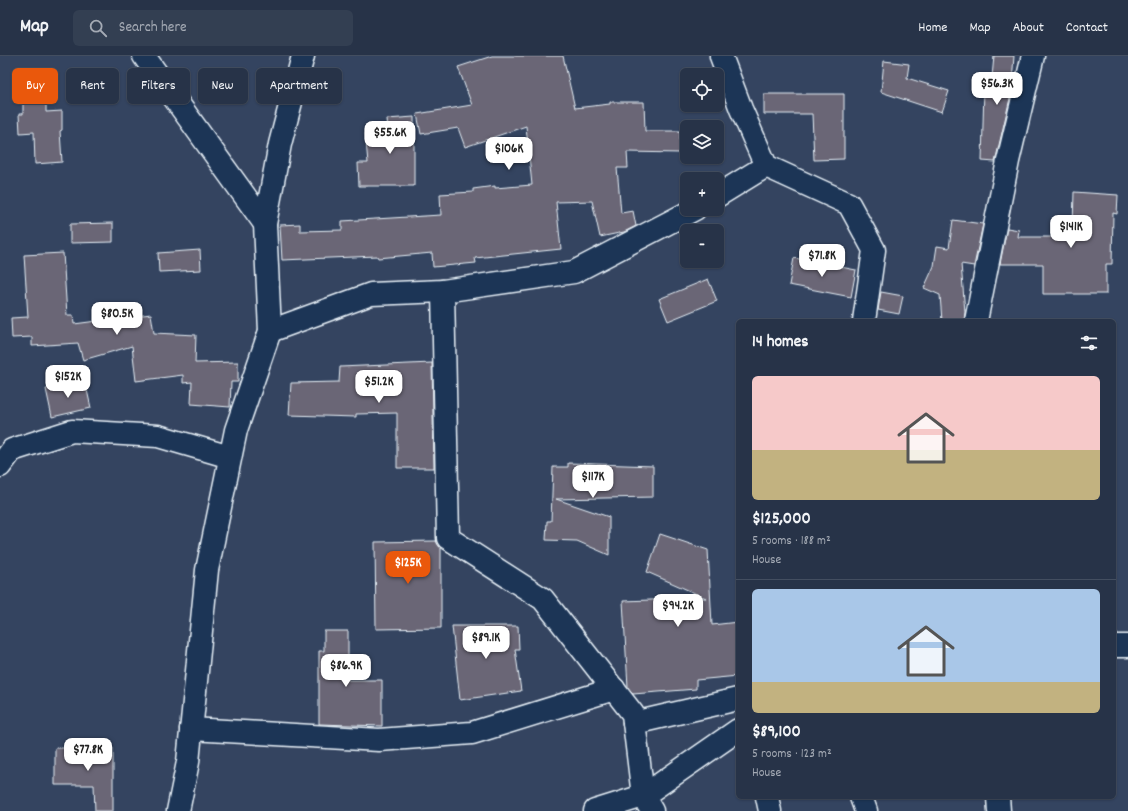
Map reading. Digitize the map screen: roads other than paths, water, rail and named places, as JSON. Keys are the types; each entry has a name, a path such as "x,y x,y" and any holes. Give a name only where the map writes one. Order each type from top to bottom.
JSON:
{"street":[{"path":"144,56 265,224"},
{"path":"178,811 188,762 207,570 236,430 270,331 265,224 280,144 303,56"},
{"path":"721,56 741,109 766,166 848,204 874,250 864,319"},
{"path":"976,319 1008,161 1033,56"},
{"path":"724,192 766,166"},
{"path":"270,331 371,294 443,292 574,272 682,216"},
{"path":"443,292 448,538 543,600 633,714 647,803"},
{"path":"0,466 12,450 72,431 158,436 230,457"},
{"path":"1116,646 1128,646"},
{"path":"191,729 379,740 472,733 614,689"},
{"path":"634,723 736,699"},
{"path":"595,811 647,803 736,732"},
{"path":"767,799 770,811"},
{"path":"862,799 866,811"},
{"path":"998,799 999,811"}]}
